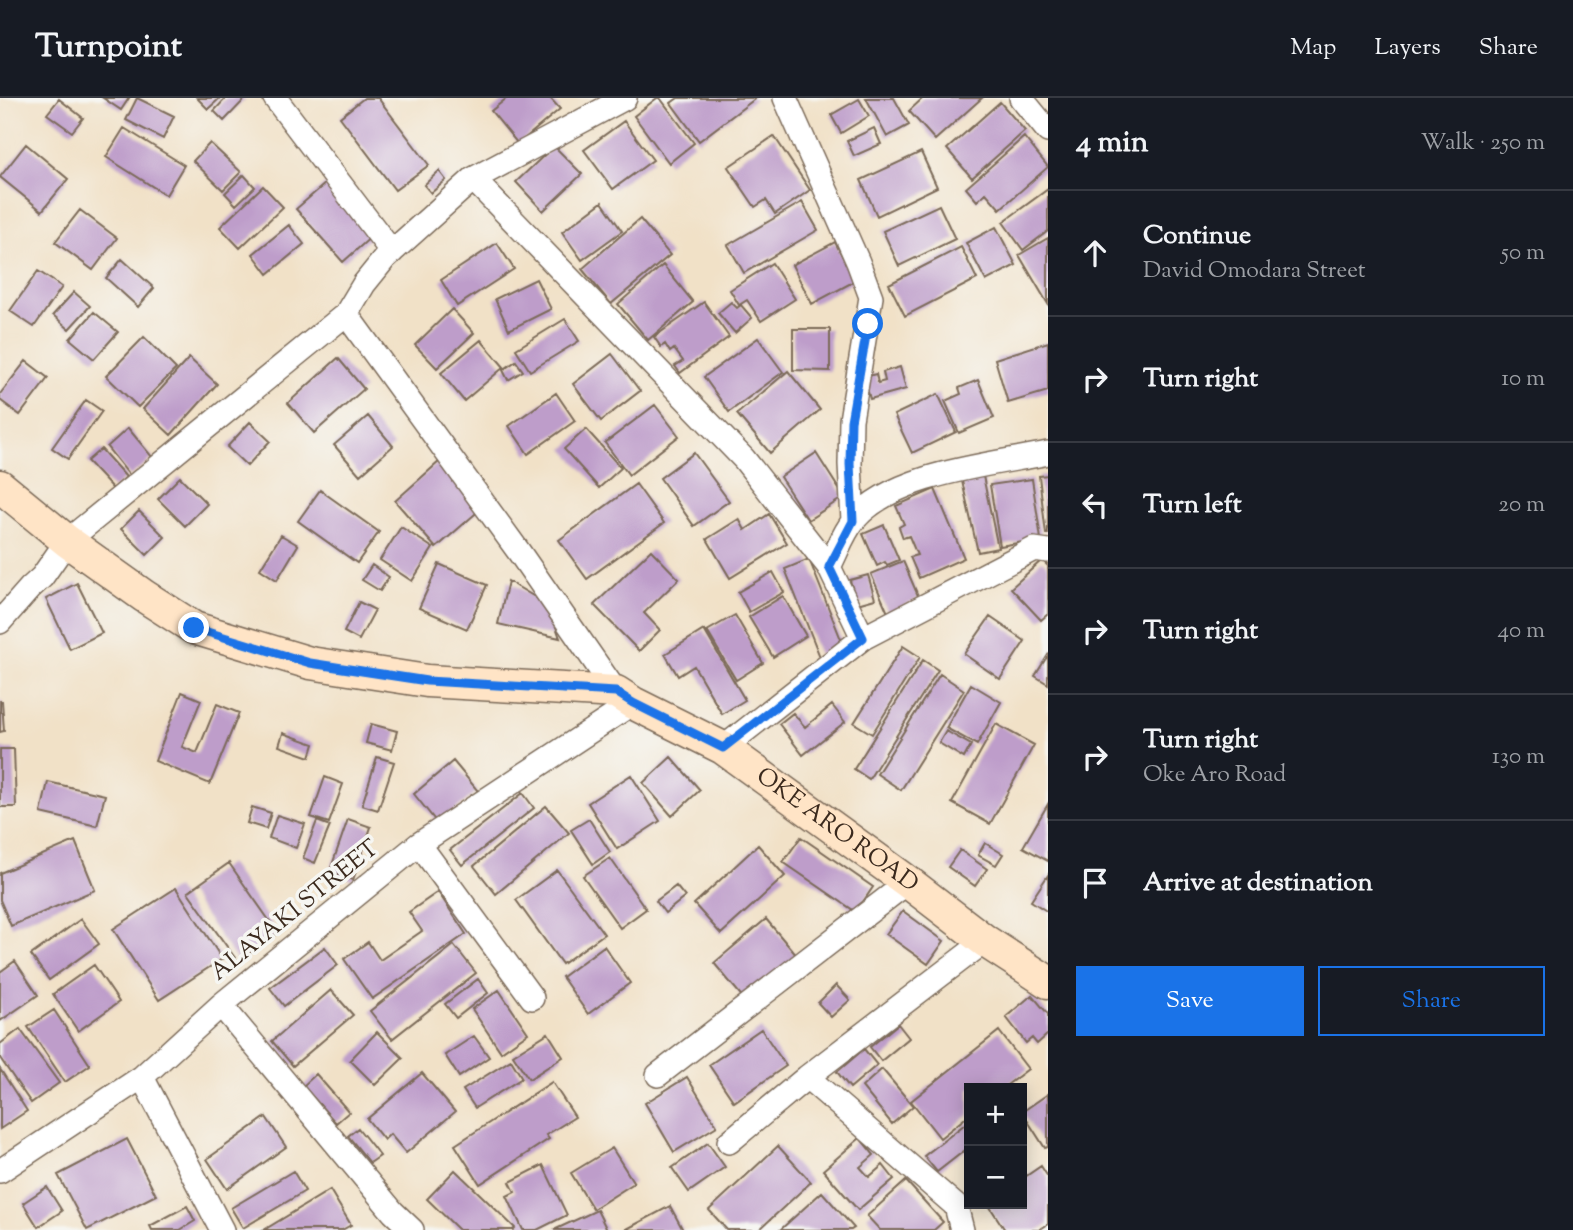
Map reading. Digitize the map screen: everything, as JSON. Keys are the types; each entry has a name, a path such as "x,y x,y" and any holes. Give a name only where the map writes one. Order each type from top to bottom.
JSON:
{"main road":[{"name":"OKE ARO ROAD","path":"0,486 67,541 194,628 310,663 427,681 624,697 723,748 985,941 1048,982"}],"street":[{"path":"275,98 392,252"},
{"path":"0,622 42,577 67,541 346,314 364,284 392,252 473,179 625,98"},
{"path":"785,98 871,297 851,421 853,521"},
{"path":"1021,98 1048,131"},
{"path":"473,179 744,459 829,567 863,638"},
{"path":"346,314 624,697"},
{"path":"829,567 853,521 880,496 923,479 1048,453"},
{"path":"723,748 863,638 1034,549 1048,551"},
{"name":"ALAYAKI STREET","path":"0,1171 142,1077 221,1004 419,844 624,697"},
{"path":"419,844 532,998"},
{"path":"657,1075 908,882"},
{"path":"729,1142 807,1077 985,941"},
{"path":"221,1004 393,1212 412,1230"},
{"path":"142,1077 222,1230"},
{"path":"807,1077 956,1206 962,1230"}],"building":[{"path":"103,98 129,98 121,110"},
{"path":"137,98 174,116 163,139 126,120"},
{"path":"197,98 220,98 208,109"},
{"path":"226,98 246,98 224,121 214,111"},
{"path":"364,98 378,98 429,165 395,190 340,117"},
{"path":"507,98 550,98 560,109 518,144 491,111"},
{"path":"660,98 694,143 669,163 634,116"},
{"path":"678,98 756,98 699,141 671,103"},
{"path":"866,98 894,98 909,125 887,137"},
{"path":"923,98 982,98 935,140 909,111"},
{"path":"59,99 83,118 72,132 47,114"},
{"path":"859,99 869,116 841,133 831,115"},
{"path":"1000,102 1025,131 972,178 947,149"},
{"path":"624,121 653,160 613,189 584,150"},
{"path":"124,128 184,165 166,195 106,157"},
{"path":"874,128 881,144 854,156 847,141"},
{"path":"774,136 810,190 775,214 766,200 755,207 728,167"},
{"path":"1024,137 1048,167 1000,209 986,193 977,201 966,188"},
{"path":"210,143 241,172 223,190 193,161"},
{"path":"26,144 68,179 42,211 0,177"},
{"path":"554,146 582,174 543,211 516,182"},
{"path":"921,152 937,187 877,216 861,180"},
{"path":"439,171 446,180 431,193 424,185"},
{"path":"244,175 255,187 236,205 225,193"},
{"path":"326,183 372,236 343,262 296,209"},
{"path":"263,186 283,207 240,248 220,227"},
{"path":"1048,189 1048,231 1023,250 1003,222"},
{"path":"602,202 622,231 582,260 562,232"},
{"path":"802,202 818,230 744,273 728,245"},
{"path":"939,205 955,239 899,266 883,231"},
{"path":"80,210 117,238 93,270 55,242"},
{"path":"640,219 670,255 611,304 582,269"},
{"path":"289,225 304,244 268,274 253,254"},
{"path":"996,227 1016,265 986,281 966,243"},
{"path":"1048,238 1048,304 1019,255"},
{"path":"835,242 855,281 812,304 792,265"},
{"path":"497,243 514,269 457,306 441,280"},
{"path":"961,247 977,279 905,316 889,284"},
{"path":"122,259 154,288 138,307 106,278"},
{"path":"772,263 795,299 761,321 747,300 739,305 730,290"},
{"path":"663,265 693,302 648,340 618,304"},
{"path":"38,271 62,287 34,327 10,311"},
{"path":"536,279 551,309 509,330 495,299"},
{"path":"74,292 90,306 69,329 53,315"},
{"path":"704,302 729,337 680,373 675,366 683,361 674,349 670,352 665,344 661,347 654,337"},
{"path":"731,302 737,308 741,305 752,318 735,333 718,313"},
{"path":"452,309 474,333 437,368 415,345"},
{"path":"94,312 118,332 94,359 70,339"},
{"path":"565,319 579,341 530,371 516,349"},
{"path":"793,329 830,329 830,371 793,370"},
{"path":"144,337 176,369 138,407 106,376"},
{"path":"758,338 783,372 729,412 704,377"},
{"path":"481,340 504,367 464,401 441,373"},
{"path":"1048,342 1048,391 1008,403 995,359"},
{"path":"612,354 640,391 601,421 573,384"},
{"path":"189,358 217,384 171,435 143,409"},
{"path":"338,358 364,389 314,433 288,403"},
{"path":"26,361 48,378 20,415 0,400 0,394"},
{"path":"516,361 523,371 508,380 503,370"},
{"path":"900,367 906,389 870,399 864,377 876,374 878,383 885,381 883,372"},
{"path":"788,371 820,410 770,453 737,414"},
{"path":"978,380 994,418 959,433 945,401 961,394 959,388"},
{"path":"556,393 575,421 528,454 509,426"},
{"path":"938,394 956,432 912,453 894,415"},
{"path":"86,400 102,411 68,459 52,448"},
{"path":"655,405 679,436 629,475 605,443"},
{"path":"368,416 393,446 360,475 334,445"},
{"path":"250,422 270,441 247,466 227,447"},
{"path":"128,428 153,458 130,476 107,447"},
{"path":"586,429 621,468 599,488 564,449"},
{"path":"101,449 126,477 113,489 87,461"},
{"path":"694,453 729,501 694,526 660,478"},
{"path":"816,453 844,497 808,520 780,477"},
{"path":"440,461 482,508 436,548 395,501"},
{"path":"1048,475 1048,534 1046,534 1039,476"},
{"path":"983,476 998,548 978,552 962,481"},
{"path":"180,477 207,504 185,526 158,499"},
{"path":"1032,479 1041,539 1000,546 990,485"},
{"path":"636,484 664,523 587,579 559,540"},
{"path":"935,489 964,558 919,578 910,557 917,555 909,536 903,538 899,527 904,524 896,506"},
{"path":"320,490 379,532 357,563 298,521"},
{"path":"139,511 165,537 147,555 121,529"},
{"path":"769,514 787,543 730,578 707,539 739,519 745,530"},
{"path":"884,525 899,560 877,566 863,534"},
{"path":"401,527 433,548 412,581 380,560"},
{"path":"281,535 298,545 277,580 260,569"},
{"path":"651,550 679,579 644,613 660,630 639,651 594,605"},
{"path":"809,559 844,647 820,657 785,569"},
{"path":"1042,560 1048,566 1048,614 1041,620 1011,588"},
{"path":"903,561 919,598 888,613 871,574"},
{"path":"439,564 487,585 467,629 419,608"},
{"path":"372,565 389,577 380,591 362,580"},
{"path":"773,572 784,592 749,612 738,592"},
{"path":"868,575 875,599 857,604 850,580"},
{"path":"508,581 548,605 560,638 498,624"},
{"path":"77,583 102,633 70,649 46,599"},
{"path":"783,596 806,636 773,657 749,617"},
{"path":"359,602 375,610 359,640 344,632"},
{"path":"735,615 763,663 736,680 707,631"},
{"path":"990,617 1025,641 1000,679 964,654"},
{"path":"704,630 745,700 722,714 694,666 678,676 665,654"},
{"path":"903,646 920,657 872,734 854,723"},
{"path":"1048,655 1048,684 1035,676"},
{"path":"923,660 938,670 869,779 854,769"},
{"path":"940,674 964,690 901,790 877,774"},
{"path":"971,684 1001,702 977,745 946,728"},
{"path":"182,692 201,700 182,747 197,753 217,704 239,713 210,784 155,761"},
{"path":"0,701 4,731 0,732"},
{"path":"832,705 845,722 803,755 779,724 793,713 805,727"},
{"path":"371,724 397,731 392,750 366,743"},
{"path":"996,724 1034,745 990,824 952,803"},
{"path":"946,731 971,745 964,758 939,743"},
{"path":"283,733 314,744 310,757 279,746"},
{"path":"0,749 14,749 16,807 0,807"},
{"path":"377,757 394,762 378,810 362,805"},
{"path":"671,757 700,790 672,816 643,783"},
{"path":"453,761 478,791 438,824 414,794"},
{"path":"631,775 660,821 617,849 588,803"},
{"path":"325,777 343,784 329,823 311,817"},
{"path":"48,782 105,795 97,826 41,813"},
{"path":"523,793 534,808 462,865 450,850"},
{"path":"1048,804 1048,861 1023,847"},
{"path":"546,806 569,833 496,894 474,866"},
{"path":"252,807 271,813 266,829 247,823"},
{"path":"277,815 305,824 296,848 269,838"},
{"path":"348,819 371,827 353,880 330,871"},
{"path":"589,819 610,852 593,864 571,830"},
{"path":"317,821 330,826 315,863 303,858"},
{"path":"801,837 873,887 856,912 783,862"},
{"path":"75,841 95,890 11,926 0,900 0,873"},
{"path":"985,843 1003,854 996,865 978,855"},
{"path":"758,845 785,876 721,934 694,904"},
{"path":"960,850 987,869 975,886 948,867"},
{"path":"610,858 646,909 620,928 583,876"},
{"path":"229,863 278,933 238,962 188,892"},
{"path":"557,870 604,934 562,964 516,900"},
{"path":"1048,875 1048,912 1031,901"},
{"path":"676,886 685,897 665,913 656,901"},
{"path":"176,888 222,959 159,1000 113,929"},
{"path":"438,892 466,934 372,999 344,959 368,942 380,960 422,931 409,912"},
{"path":"903,911 944,941 928,964 886,934"},
{"path":"81,919 99,944 49,980 31,955"},
{"path":"766,919 797,956 745,1000 714,963"},
{"path":"454,945 476,973 392,1039 370,1011"},
{"path":"604,946 630,983 588,1014 562,977"},
{"path":"325,947 338,965 284,1006 270,988"},
{"path":"15,961 38,995 0,1021 0,972"},
{"path":"94,965 119,1002 78,1031 53,994"},
{"path":"478,979 488,993 456,1018 445,1004"},
{"path":"836,985 850,1000 831,1017 818,1003"},
{"path":"331,990 353,1015 293,1066 272,1041"},
{"path":"499,990 528,1033 501,1052 472,1009"},
{"path":"1032,995 1048,1014 1048,1034 1037,1044 1032,1038 1026,1043 1006,1017"},
{"path":"54,1010 90,1065 65,1082 28,1027"},
{"path":"898,1024 909,1038 881,1061 870,1047"},
{"path":"20,1029 59,1083 31,1103 0,1058 0,1044"},
{"path":"761,1029 786,1066 734,1102 709,1065"},
{"path":"999,1031 1028,1069 1010,1083 964,1083 964,1119 940,1138 911,1101"},
{"path":"377,1032 403,1058 375,1085 350,1060"},
{"path":"548,1033 563,1057 529,1079 513,1055"},
{"path":"474,1036 489,1057 459,1077 445,1055"},
{"path":"864,1049 877,1065 850,1088 837,1072"},
{"path":"511,1060 522,1078 475,1108 463,1090"},
{"path":"0,1069 27,1111 0,1129"},
{"path":"882,1069 913,1106 892,1124 862,1087"},
{"path":"422,1073 455,1112 406,1153 390,1134 384,1140 367,1119"},
{"path":"316,1074 349,1112 336,1123 303,1086"},
{"path":"687,1077 717,1126 674,1152 645,1103"},
{"path":"552,1082 575,1117 546,1135 549,1139 480,1184 455,1145"},
{"path":"1048,1094 1048,1147 1045,1148 1027,1120 1027,1109"},
{"path":"266,1117 286,1147 227,1189 207,1159"},
{"path":"964,1125 964,1151 937,1172 924,1156"},
{"path":"358,1128 380,1156 370,1163 348,1136"},
{"path":"860,1138 874,1155 860,1167 869,1177 883,1165 894,1179 858,1210 823,1170"},
{"path":"127,1139 156,1195 87,1230 58,1175"},
{"path":"708,1143 725,1167 689,1192 672,1168"},
{"path":"778,1146 811,1182 759,1230 727,1230 709,1210"},
{"path":"612,1148 634,1183 593,1209 571,1173"},
{"path":"543,1165 567,1215 537,1230 523,1230 507,1196 515,1192 510,1182"},
{"path":"1041,1166 1048,1177 1048,1224 1039,1230 1005,1230 991,1209 1027,1209 1027,1176"},
{"path":"455,1170 515,1228 513,1230 459,1230 427,1199"},
{"path":"293,1171 305,1191 243,1228 231,1208"},
{"path":"906,1181 943,1222 934,1230 880,1230 867,1216"},
{"path":"47,1187 62,1211 38,1227 23,1203"},
{"path":"330,1190 351,1225 342,1230 264,1230"},
{"path":"822,1192 854,1228 780,1230"},
{"path":"187,1206 195,1221 180,1230 152,1230 150,1226"},
{"path":"670,1206 683,1230 625,1230"},
{"path":"597,1210 607,1230 554,1230"}],"route":[{"path":"194,628 310,663 427,681 616,692 723,748 863,638 829,567 853,521 851,421 868,324"}]}
